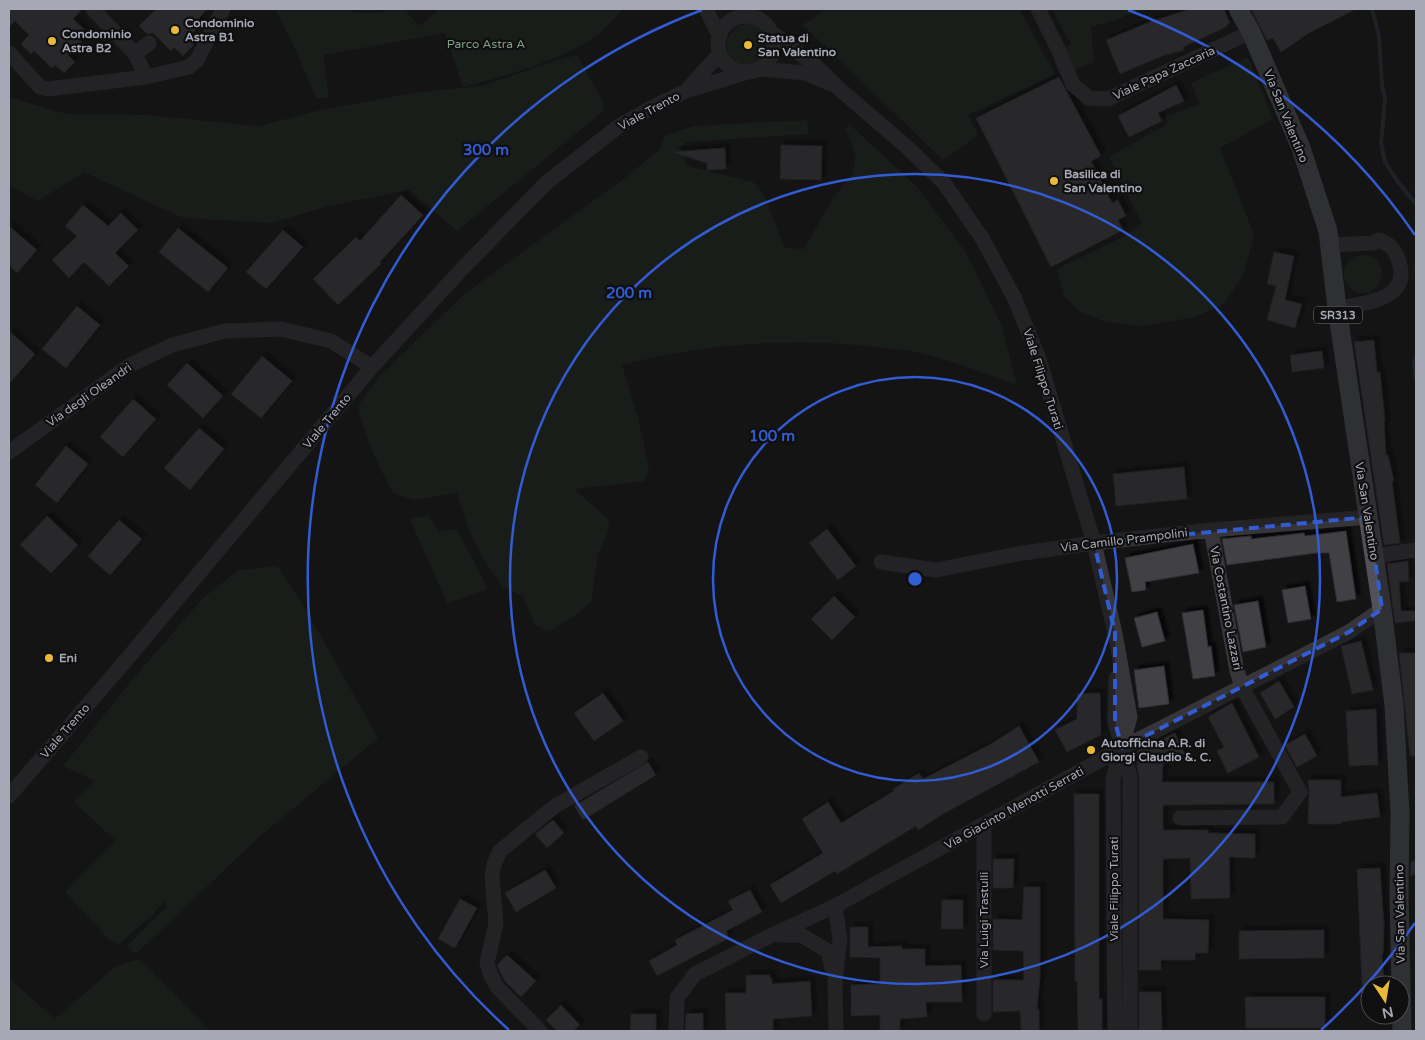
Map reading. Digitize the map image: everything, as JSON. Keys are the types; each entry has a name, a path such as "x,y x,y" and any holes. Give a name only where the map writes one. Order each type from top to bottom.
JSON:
{"main road":[{"name":"Via San Valentino","path":"1238,9 1251,32 1300,148 1328,232 1337,308 1382,610 1394,705 1400,813 1399,894 1402,1031"}],"street":[{"path":"93,9 135,54 146,77"},
{"path":"9,53 40,87 48,89 146,77 189,67 197,60 223,9"},
{"path":"706,9 720,37"},
{"name":"Viale Filippo Turati","path":"747,9 816,65 836,86 908,148 944,183 982,238 1015,299 1039,359 1094,542 1117,646 1115,722 1130,777 1130,1031"},
{"name":"Viale Papa Zaccaria","path":"1038,9 1073,84 1089,98 1108,99 1251,32"},
{"path":"745,16 754,17 766,26 774,40 771,58 755,70 743,72 729,66 720,53 718,45 723,29 737,18 745,16"},
{"path":"135,54 149,43"},
{"name":"Viale Trento","path":"686,91 720,53"},
{"name":"Viale Filippo Turati","path":"755,70 806,73 836,86"},
{"name":"Viale Trento","path":"9,796 127,659 372,367 460,270 546,183 619,126 686,91 755,70"},
{"path":"1330,245 1373,243 1379,240 1390,245 1397,255 1401,269 1398,286 1383,299 1366,304 1337,308"},
{"name":"Via degli Oleandri","path":"9,452 130,365 172,345 225,331 281,328 331,341 372,367"},
{"name":"Via Camillo Prampolini","path":"881,562 936,570 1023,553 1094,542 1368,516"},
{"name":"Via Costantino Lazzari","path":"1180,818 1282,817 1300,792 1242,687 1237,671 1211,530"},
{"path":"1374,556 1416,550"},
{"name":"Via Giacinto Menotti Serrati","path":"676,1031 677,998 695,974 772,935 836,906 984,826 1122,748 1349,632 1382,610"},
{"name":"Viale Filippo Turati","path":"1115,1031 1113,779 1122,748"},
{"path":"540,1031 497,987 487,963 496,923 492,876 494,864 500,851 555,806 641,758"},
{"name":"Via Luigi Trastulli","path":"984,826 984,1014"},
{"path":"836,906 830,926 828,950 836,981"},
{"path":"836,906 840,939 836,981 836,1031"},
{"path":"772,935 801,935 828,950"}],"highlighted area":[{"path":"1369,517 1382,609 1349,632 1122,748 1115,722 1115,633 1094,543"}],"green space":[{"name":"Parco Astra A","path":"275,9 348,9 354,13 381,13 387,9 408,9 406,11 419,26 440,9 623,9 602,31 572,50 536,65 463,87 445,33 323,55 329,98 316,98 293,44"},
{"path":"826,9 1019,9 1055,74 968,115 978,135 943,160 803,25"},
{"path":"1052,9 1142,9 1091,27 1094,62 1074,70 1065,48 1071,44"},
{"path":"748,24 763,30 769,45 763,60 748,66 733,60 727,45 733,30"},
{"path":"577,55 604,103 602,112 457,231 409,190 328,206 272,223 183,218 84,172 38,201 9,185 9,97 66,114 146,115 259,126 321,110 413,93 482,86"},
{"path":"1248,57 1273,119 1220,148 1254,235 1244,273 1225,303 1195,317 1141,326 1106,322 1079,311 1065,297 1057,269 1129,234 1142,224 1109,157 1167,124 1166,117 1200,104 1191,83"},
{"path":"807,120 809,134 686,142 680,148 687,166 753,182 763,193 785,248 804,249 833,198 852,175 856,156 846,129 849,124 916,186 965,251 1001,324 1017,385 929,355 843,344 779,343 715,347 622,365 638,418 649,468 645,481 574,489 609,520 608,532 598,554 591,602 573,617 549,631 535,625 523,596 503,587 483,558 468,528 457,493 414,500 393,493 372,451 358,406 378,378 463,295 621,181 659,150 666,135 694,126"},
{"path":"1363,255 1376,261 1382,274 1376,287 1363,293 1350,287 1344,274 1350,261"},
{"path":"428,515 439,531 457,529 488,589 447,603 410,519"},
{"path":"277,566 306,610 378,738 259,837 136,954 127,946 167,907 164,901 152,915 119,944 110,940 65,892 116,841 74,802 95,781 63,766 133,679 203,598 239,570"},
{"path":"140,959 210,1031 9,1031 9,978 55,1019 116,966"}],"building":[{"name":"Condominio Astra B2","path":"9,9 82,9 73,19 85,30 79,39 82,42 68,55 75,62 64,73 55,65 52,68 34,51 31,54 21,44 29,35 15,21 9,27"},
{"name":"Condominio Astra B1","path":"156,9 207,9 199,18 198,22 201,25 187,38 194,45 183,56 174,47 171,51 153,33 147,34 139,26"},
{"path":"1191,9 1224,9 1230,23 1227,24 1228,26 1183,47 1184,50 1167,54 1120,74 1106,40 1152,21"},
{"path":"1251,9 1356,9 1309,33 1281,52 1273,38 1267,40"},
{"name":"Basilica di San Valentino","path":"1059,77 1101,156 1091,161 1112,203 1118,200 1126,216 1118,220 1123,230 1051,267 976,118"},
{"path":"1176,85 1184,101 1158,113 1162,121 1129,137 1118,116"},
{"path":"781,145 822,146 821,180 780,179"},
{"path":"725,148 726,169 707,170 707,163 672,152"},
{"path":"401,195 423,215 380,262 381,264 338,305 313,279 356,237 360,241"},
{"path":"83,205 108,226 121,213 138,230 115,253 129,266 109,286 84,262 69,278 52,260 77,236 65,226"},
{"path":"9,226 37,250 17,273 9,265"},
{"path":"178,228 228,268 208,292 159,252"},
{"path":"283,230 303,247 266,289 246,272"},
{"path":"1274,252 1294,256 1285,300 1302,304 1295,328 1267,320 1276,286 1267,284"},
{"path":"77,306 100,325 66,368 42,349"},
{"path":"9,331 35,354 9,384"},
{"path":"1374,340 1377,373 1380,372 1386,455 1388,455 1394,481 1392,481 1400,543 1384,545 1354,342"},
{"path":"1322,351 1324,368 1292,372 1290,355"},
{"path":"262,356 292,381 261,418 231,394"},
{"path":"187,363 223,396 203,418 167,385"},
{"path":"133,399 156,419 123,457 100,437"},
{"path":"199,428 224,449 190,490 164,468"},
{"path":"66,446 88,464 57,503 35,485"},
{"path":"1184,467 1187,499 1116,506 1113,474"},
{"path":"47,516 78,545 51,573 20,545"},
{"path":"119,520 142,539 110,575 88,556"},
{"path":"827,529 856,566 838,580 809,543"},
{"path":"1346,531 1356,599 1337,602 1329,553 1316,553 1227,565 1222,539 1251,536 1251,539 1304,533 1305,536"},
{"path":"1193,544 1199,573 1145,582 1146,590 1132,592 1125,558"},
{"path":"1408,561 1409,581 1399,582 1401,611 1416,611 1416,621 1395,623 1387,564"},
{"path":"1305,586 1311,619 1288,623 1282,590"},
{"path":"834,596 855,617 832,640 811,619"},
{"path":"1258,601 1266,647 1243,652 1234,605"},
{"path":"1203,610 1208,647 1211,646 1215,676 1193,679 1182,613"},
{"path":"1157,612 1165,641 1142,647 1134,618"},
{"path":"1361,641 1373,690 1352,694 1341,646"},
{"path":"1399,653 1416,653 1416,756 1410,756"},
{"path":"1164,666 1169,704 1139,708 1134,670"},
{"path":"1279,681 1294,707 1275,719 1260,693"},
{"path":"603,693 623,721 594,741 574,713"},
{"path":"1100,693 1101,735 1067,752 1055,730 1077,719 1077,694"},
{"path":"1232,703 1259,757 1228,773 1217,751 1224,747 1208,717"},
{"path":"1376,709 1378,765 1349,766 1346,711"},
{"path":"1019,726 1039,762 943,814 918,830 916,826 837,874 835,871 781,903 770,885 823,853 802,819 828,802 841,823 894,791 893,789 919,773 923,779 991,744"},
{"path":"1175,733 1185,754 1163,764 1162,782 1274,782 1274,804 1163,805 1163,830 1208,830 1208,833 1255,834 1255,858 1229,857 1230,898 1191,899 1190,858 1163,859 1163,919 1209,920 1208,953 1195,953 1195,960 1161,960 1161,970 1139,970 1139,777 1137,751"},
{"path":"1305,734 1317,756 1297,767 1285,745"},
{"path":"648,762 656,775 583,820 574,806"},
{"path":"1308,780 1341,780 1341,797 1377,793 1380,817 1341,822 1341,824 1308,824"},
{"path":"1074,794 1099,794 1099,999 1102,999 1102,1031 1078,1031 1077,981 1075,981"},
{"path":"553,820 564,833 547,848 535,834"},
{"path":"993,859 1014,859 1013,888 993,888"},
{"path":"1416,860 1416,874 1410,876 1411,862"},
{"path":"1380,868 1384,926 1382,954 1383,975 1362,975 1357,869"},
{"path":"545,870 556,888 516,912 505,893"},
{"path":"1024,887 1040,887 1040,976 1037,1009 1039,1009 1039,1031 1021,1031 1020,1011 993,1012 993,980 1024,980 1023,951 993,950 993,919 1022,920"},
{"path":"750,890 762,912 726,931 729,938 657,976 649,961 677,945 675,940 733,910 728,901"},
{"path":"460,899 477,908 455,948 438,939"},
{"path":"942,900 963,900 963,929 941,929"},
{"path":"850,927 868,927 868,947 902,946 902,949 925,949 925,966 961,965 962,1002 926,1002 927,1017 900,1019 900,1031 880,1031 880,1015 851,1016 851,985 880,984 880,958 850,957"},
{"path":"1324,930 1324,958 1239,959 1239,931"},
{"path":"507,955 536,981 521,997 505,981 497,965"},
{"path":"746,975 770,975 772,984 810,981 812,1016 773,1019 773,1031 726,1031 725,993 746,993"},
{"path":"1139,992 1161,992 1162,1031 1139,1031"},
{"path":"1245,997 1325,997 1325,1028 1246,1028"},
{"path":"561,1005 580,1025 573,1031 557,1031 546,1020"},
{"path":"703,1013 703,1031 685,1031 686,1014"},
{"path":"631,1014 656,1014 656,1031 630,1031"}],"waterway":[{"path":"1372,9 1379,36 1382,85 1385,99 1381,143 1385,162 1416,204"},
{"path":"1416,357 1414,363 1416,378"}],"place":[{"name":"Condominio Astra B1","path":"175,30"},
{"name":"Condominio Astra B2","path":"52,41"},
{"name":"Statua di San Valentino","path":"748,45"},
{"name":"Basilica di San Valentino","path":"1054,181"},
{"name":"Eni","path":"49,658"},
{"name":"Autofficina A.R. di Giorgi Claudio &. C.","path":"1091,750"}]}
